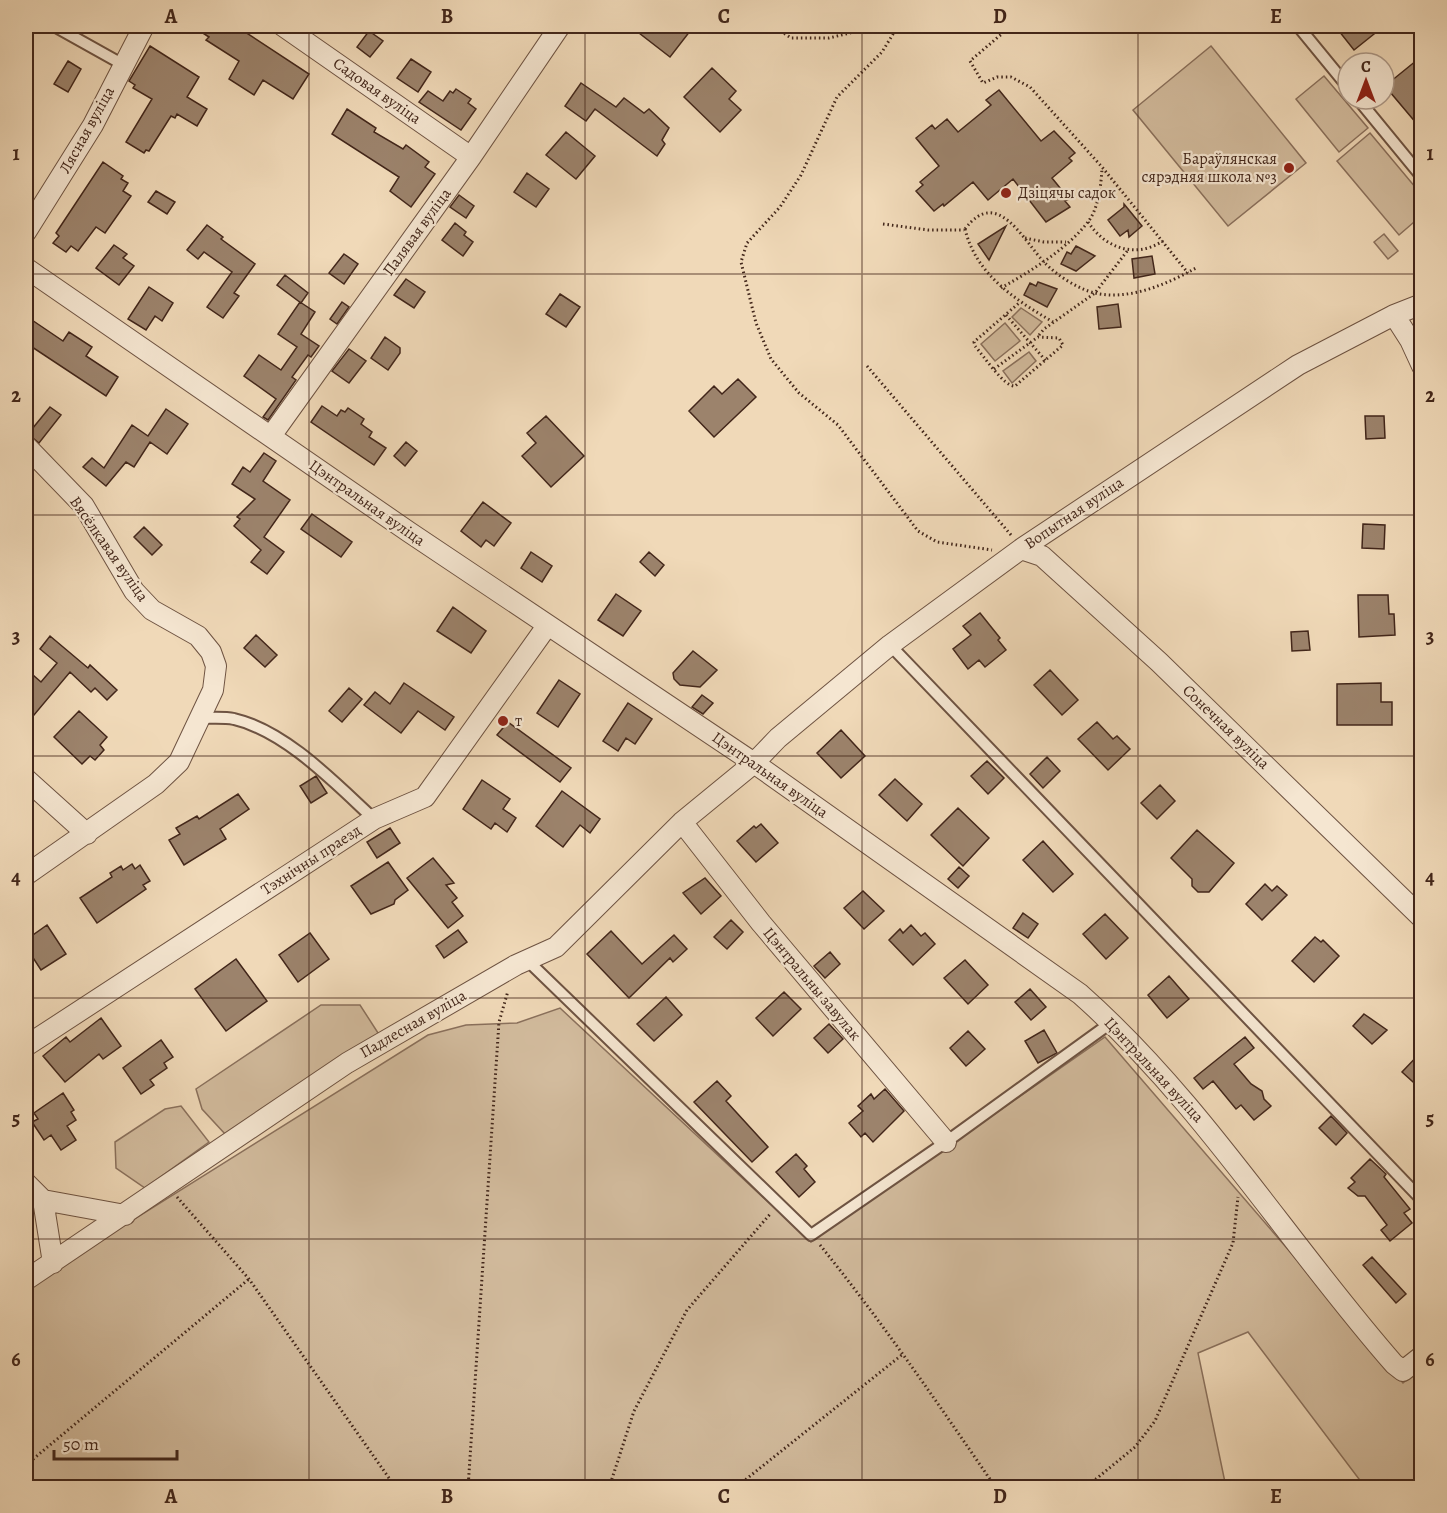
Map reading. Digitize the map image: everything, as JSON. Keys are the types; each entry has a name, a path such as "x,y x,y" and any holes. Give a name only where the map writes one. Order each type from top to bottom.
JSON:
{"street":[{"name":"Лясная вуліца","path":"26,232 93,125 144,26"},
{"name":"Садовая вуліца","path":"284,26 471,157"},
{"name":"Палявая вуліца","path":"271,436 471,157 560,26"},
{"name":"Цэнтральная вуліца","path":"26,268 547,626 754,763 1080,994 1112,1022 1202,1121 1341,1303 1394,1364 1403,1371 1422,1356"},
{"name":"Вопытная вуліца","path":"754,763 778,738 1017,544 1298,364 1394,315 1422,304"},
{"path":"1394,315 1410,340 1422,366"},
{"name":"Вясёлкавая вуліца","path":"26,446 84,506 134,591 152,610 198,636 211,652 216,666 213,690 179,762 156,784 26,875"},
{"name":"Сонечная вуліца","path":"1017,544 1042,556 1159,662 1422,918"},
{"name":"Тэхнічны праезд","path":"26,1046 374,819 425,797 547,626"},
{"name":"Падлесная вуліца","path":"26,1280 347,1063 522,963 556,947 682,822 754,763"},
{"path":"26,779 87,834"},
{"name":"Цэнтральны завулак","path":"682,822 761,923 946,1142"},
{"path":"26,1183 43,1200 125,1215"},
{"path":"43,1200 53,1263"}],"lane":[{"path":"54,26 123,64"},
{"path":"1298,26 1336,72"},
{"path":"1368,111 1422,177"},
{"path":"890,645 1422,1200"},
{"path":"201,717 234,719 264,731 297,752 374,819"},
{"path":"522,963 811,1235 946,1142 1112,1022"}],"path":[{"path":"773,26 791,38 829,38 879,26"},
{"path":"898,26 882,52 837,98 801,175 780,207 747,243 741,262 743,278 756,322 771,359 799,393 838,425 918,531 937,542 1000,551"},
{"path":"1011,26 972,58 970,64 983,83 997,77 1021,80 1102,167 1188,273"},
{"path":"1001,288 1044,263 1088,222 1098,197 1102,167"},
{"path":"883,224 928,230 965,230 978,216 997,214 1006,217 1044,263 1073,283 1095,293 1113,294 1148,289 1196,268"},
{"path":"1088,222 1102,239 1128,250 1149,248 1163,241"},
{"path":"965,230 976,256 1001,288 1019,303 1053,322"},
{"path":"1023,237 1044,242 1066,242"},
{"path":"994,369 1038,337 1053,322 1095,293 1128,250"},
{"path":"1019,303 974,342 994,369 1012,387 1062,348 1064,342 1051,336 1038,337"},
{"path":"1006,315 1046,361"},
{"path":"867,366 1017,544"},
{"path":"468,1488 499,1022 522,963"},
{"path":"1085,1488 1135,1447 1155,1421 1233,1244 1241,1172"},
{"path":"167,1186 249,1279 396,1488"},
{"path":"609,1488 634,1411 687,1310 779,1204"},
{"path":"811,1235 859,1293 996,1488"},
{"path":"26,1465 249,1279"},
{"path":"735,1488 903,1354"}],"shaded area":[{"path":"1211,46 1306,163 1228,226 1133,110"},
{"path":"1324,76 1336,90 1336,111 1354,111 1368,128 1339,152 1296,99"},
{"path":"1370,133 1421,194 1421,216 1399,235 1337,161"},
{"path":"1384,234 1398,251 1388,259 1374,242"},
{"path":"1021,308 1042,322 1030,335 1012,317"},
{"path":"1005,323 1020,341 995,361 981,344"},
{"path":"1029,352 1036,361 1012,383 1003,371"},
{"path":"321,1005 360,1005 380,1036 226,1135 202,1109 196,1089"},
{"path":"560,1008 811,1242 1105,1037 1403,1383 1421,1368 1421,1487 1365,1487 1248,1332 1198,1353 1226,1487 26,1488 26,1287 428,1035 466,1025 517,1023"},
{"path":"181,1106 209,1142 145,1188 116,1168 115,1142 165,1109"}],"building":[{"path":"192,26 236,26 309,74 293,99 263,80 254,95 229,79 239,61 206,40 209,37"},
{"path":"630,26 694,26 670,57"},
{"path":"1335,26 1384,26 1354,50"},
{"path":"369,31 383,41 370,57 357,47"},
{"path":"150,46 199,77 187,97 207,109 197,126 177,114 175,118 171,116 149,151 146,150 144,153 126,142 152,99 133,88 135,85 129,81"},
{"path":"1422,56 1422,130 1396,99 1396,77"},
{"path":"411,59 431,72 418,92 397,78"},
{"path":"68,61 81,69 68,92 54,84"},
{"path":"712,68 736,91 729,99 741,110 720,132 684,97"},
{"path":"581,83 616,107 624,98 644,113 649,109 669,128 662,140 665,144 657,156 595,109 586,121 565,106"},
{"path":"456,89 471,99 468,103 476,109 461,130 419,102 428,91 443,101 450,91 453,93"},
{"path":"999,90 1041,141 1054,131 1075,153 1069,158 1072,161 1052,178 1069,199 1065,201 1070,207 1046,222 1013,179 988,200 973,182 944,206 943,204 934,211 916,191 923,185 920,182 939,166 916,138 932,125 935,129 947,119 958,132 991,105 986,100"},
{"path":"347,109 376,128 374,132 403,149 406,145 429,162 425,167 435,174 411,207 390,191 399,177 332,134"},
{"path":"566,132 595,156 576,179 546,155"},
{"path":"103,162 123,176 121,179 128,183 123,191 131,196 105,233 96,227 78,251 71,246 66,252 53,243 59,236 56,233"},
{"path":"527,173 549,189 536,207 514,192"},
{"path":"156,191 175,202 167,214 148,202"},
{"path":"459,195 474,206 466,218 450,207"},
{"path":"1124,204 1142,226 1129,237 1128,230 1120,236 1108,220 1124,207"},
{"path":"455,223 473,242 463,256 442,240"},
{"path":"207,225 223,237 221,239 255,264 234,293 239,296 223,318 207,307 232,272 204,252 198,259 187,250"},
{"path":"1006,226 989,260 978,244"},
{"path":"114,245 127,254 123,258 134,266 119,285 96,268"},
{"path":"1076,246 1095,256 1076,271 1061,264 1067,252 1071,254"},
{"path":"344,254 358,264 344,284 329,273"},
{"path":"1152,256 1155,274 1134,278 1132,259"},
{"path":"285,275 308,293 301,303 277,285"},
{"path":"406,279 425,292 414,308 394,295"},
{"path":"1038,282 1057,289 1047,307 1024,295 1030,283 1036,286"},
{"path":"149,287 173,303 162,321 155,316 146,330 128,319"},
{"path":"560,294 580,307 566,327 546,314"},
{"path":"300,302 315,312 301,334 319,346 311,357 308,355 292,377 296,380 268,420 263,417 276,399 244,376 259,355 281,370 297,347 278,334"},
{"path":"342,302 349,307 337,324 330,319"},
{"path":"1118,304 1121,327 1099,329 1097,307"},
{"path":"26,316 63,341 69,332 92,347 86,356 118,377 106,396 26,343"},
{"path":"385,337 400,348 400,353 388,370 371,358"},
{"path":"349,349 366,361 349,383 332,371"},
{"path":"738,379 756,397 714,437 689,411 714,386 722,394"},
{"path":"322,406 337,416 341,410 345,412 348,408 364,419 361,424 372,432 369,437 386,448 374,465 311,422"},
{"path":"50,407 61,415 39,443 28,434"},
{"path":"166,409 188,424 167,454 150,442 134,467 126,462 106,486 83,467 92,458 104,468 132,425 148,436"},
{"path":"546,416 584,456 551,487 522,456 536,443 527,433"},
{"path":"1365,416 1384,416 1385,438 1366,439"},
{"path":"406,442 417,451 405,466 394,456"},
{"path":"264,453 276,461 263,481 290,500 264,537 284,552 267,574 251,562 261,550 234,526 240,519 237,517 255,499 232,484 243,467 250,472"},
{"path":"483,502 511,523 494,546 486,540 481,547 461,531"},
{"path":"312,514 352,542 341,557 301,529"},
{"path":"1363,524 1385,525 1384,549 1362,548"},
{"path":"144,527 162,545 152,555 134,537"},
{"path":"531,552 552,566 542,582 521,568"},
{"path":"649,552 664,565 655,576 640,562"},
{"path":"616,594 641,611 623,636 598,620"},
{"path":"1358,595 1388,595 1389,614 1394,614 1395,635 1359,637"},
{"path":"453,607 486,631 471,653 437,631"},
{"path":"980,613 1000,638 998,640 1006,650 985,667 979,660 968,669 953,649 971,635 963,626"},
{"path":"1308,631 1310,650 1292,651 1291,632"},
{"path":"256,635 277,655 265,667 244,648"},
{"path":"50,636 88,668 90,665 117,690 107,700 95,688 91,692 70,672 34,715 26,708 26,669 41,682 57,663 40,649"},
{"path":"693,651 717,670 700,687 680,685 674,679 673,673"},
{"path":"1050,670 1078,700 1062,715 1034,685"},
{"path":"559,680 580,694 558,727 537,713"},
{"path":"404,683 454,717 445,730 418,711 401,733 364,705 375,692 390,704"},
{"path":"1381,683 1381,702 1392,702 1392,725 1337,725 1337,684"},
{"path":"349,688 362,699 342,722 329,711"},
{"path":"702,695 713,703 703,714 692,707"},
{"path":"628,703 652,719 635,744 626,738 618,751 603,741"},
{"path":"79,711 107,737 100,745 104,750 95,760 90,756 82,764 54,737"},
{"path":"508,722 571,768 560,782 497,735"},
{"path":"1097,722 1113,739 1117,736 1130,749 1108,770 1078,739"},
{"path":"841,730 865,756 841,778 817,753"},
{"path":"1047,757 1060,771 1043,788 1030,774"},
{"path":"987,761 1004,778 988,794 971,776"},
{"path":"316,776 327,793 311,803 300,786"},
{"path":"895,779 922,804 907,821 879,795"},
{"path":"482,780 510,799 503,809 516,818 507,832 495,823 491,829 463,809"},
{"path":"1160,785 1175,801 1157,819 1141,803"},
{"path":"562,791 600,819 590,833 580,825 563,847 536,826"},
{"path":"238,794 249,809 220,829 226,839 184,865 169,840 180,834 176,828 197,816 199,819"},
{"path":"958,808 989,838 963,866 931,835"},
{"path":"761,824 778,843 756,862 737,841 754,826 756,828"},
{"path":"390,828 400,843 377,858 367,842"},
{"path":"1197,830 1234,863 1209,892 1198,892 1192,886 1192,879 1171,858"},
{"path":"1043,841 1073,874 1053,892 1023,860"},
{"path":"433,858 454,883 446,885 457,898 452,902 463,916 448,928 407,878"},
{"path":"388,862 408,890 395,900 394,904 371,914 351,886"},
{"path":"132,864 135,869 140,865 150,881 143,885 146,889 97,923 80,898 112,877 110,873 121,866 123,870"},
{"path":"959,867 969,876 958,888 948,879"},
{"path":"705,878 721,896 701,914 683,893"},
{"path":"1265,884 1272,891 1277,886 1287,895 1262,920 1246,904"},
{"path":"863,891 884,911 864,929 844,908"},
{"path":"1023,913 1038,924 1028,938 1013,928"},
{"path":"1105,914 1128,938 1106,959 1083,934"},
{"path":"731,920 743,932 727,949 714,937"},
{"path":"47,925 66,954 41,970 26,947 26,940"},
{"path":"911,925 921,936 925,933 935,944 913,965 889,940 900,929 903,933"},
{"path":"458,930 467,942 444,958 436,946"},
{"path":"611,931 642,964 674,935 687,949 673,962 670,958 629,998 587,954"},
{"path":"310,933 329,959 298,982 279,955"},
{"path":"1315,937 1321,942 1323,940 1339,956 1314,982 1292,961"},
{"path":"830,952 840,964 825,978 814,966"},
{"path":"236,959 267,1001 226,1031 195,989"},
{"path":"965,960 988,985 968,1004 944,978"},
{"path":"1169,976 1189,999 1167,1018 1148,995"},
{"path":"1030,989 1046,1007 1031,1020 1015,1002"},
{"path":"784,992 801,1009 773,1036 756,1018"},
{"path":"666,997 682,1015 654,1041 637,1024"},
{"path":"1364,1014 1387,1030 1372,1044 1353,1026"},
{"path":"101,1018 121,1046 103,1059 99,1054 65,1082 43,1056 66,1037 70,1042"},
{"path":"829,1024 843,1039 828,1053 814,1038"},
{"path":"1044,1030 1057,1053 1038,1063 1025,1041"},
{"path":"968,1031 985,1049 966,1066 950,1048"},
{"path":"1245,1037 1254,1048 1234,1064 1251,1084 1262,1091 1264,1099 1271,1106 1254,1120 1241,1105 1236,1109 1213,1081 1203,1089 1194,1078"},
{"path":"161,1040 173,1057 164,1063 167,1068 150,1080 154,1085 141,1094 123,1068"},
{"path":"1422,1051 1422,1090 1402,1072"},
{"path":"717,1081 731,1096 726,1101 768,1147 752,1162 694,1102"},
{"path":"885,1089 904,1111 873,1142 865,1133 861,1137 849,1123 863,1111 858,1106 871,1094 874,1099"},
{"path":"63,1093 74,1110 71,1112 76,1120 67,1126 76,1140 61,1150 51,1135 44,1140 32,1122 38,1119 34,1113"},
{"path":"1331,1116 1347,1133 1336,1145 1319,1128"},
{"path":"796,1154 807,1166 804,1169 815,1182 799,1197 776,1172"},
{"path":"1370,1159 1386,1174 1384,1177 1410,1209 1404,1213 1412,1223 1390,1241 1381,1230 1387,1225 1365,1196 1358,1196 1348,1188 1355,1182 1351,1178"},
{"path":"1372,1257 1406,1294 1396,1303 1363,1265"}],"place":[{"name":"Бараўлянская сярэдняя школа №3","path":"1289,168"},
{"name":"Дзіцячы садок","path":"1006,193"},
{"name":"т","path":"503,721"}]}
